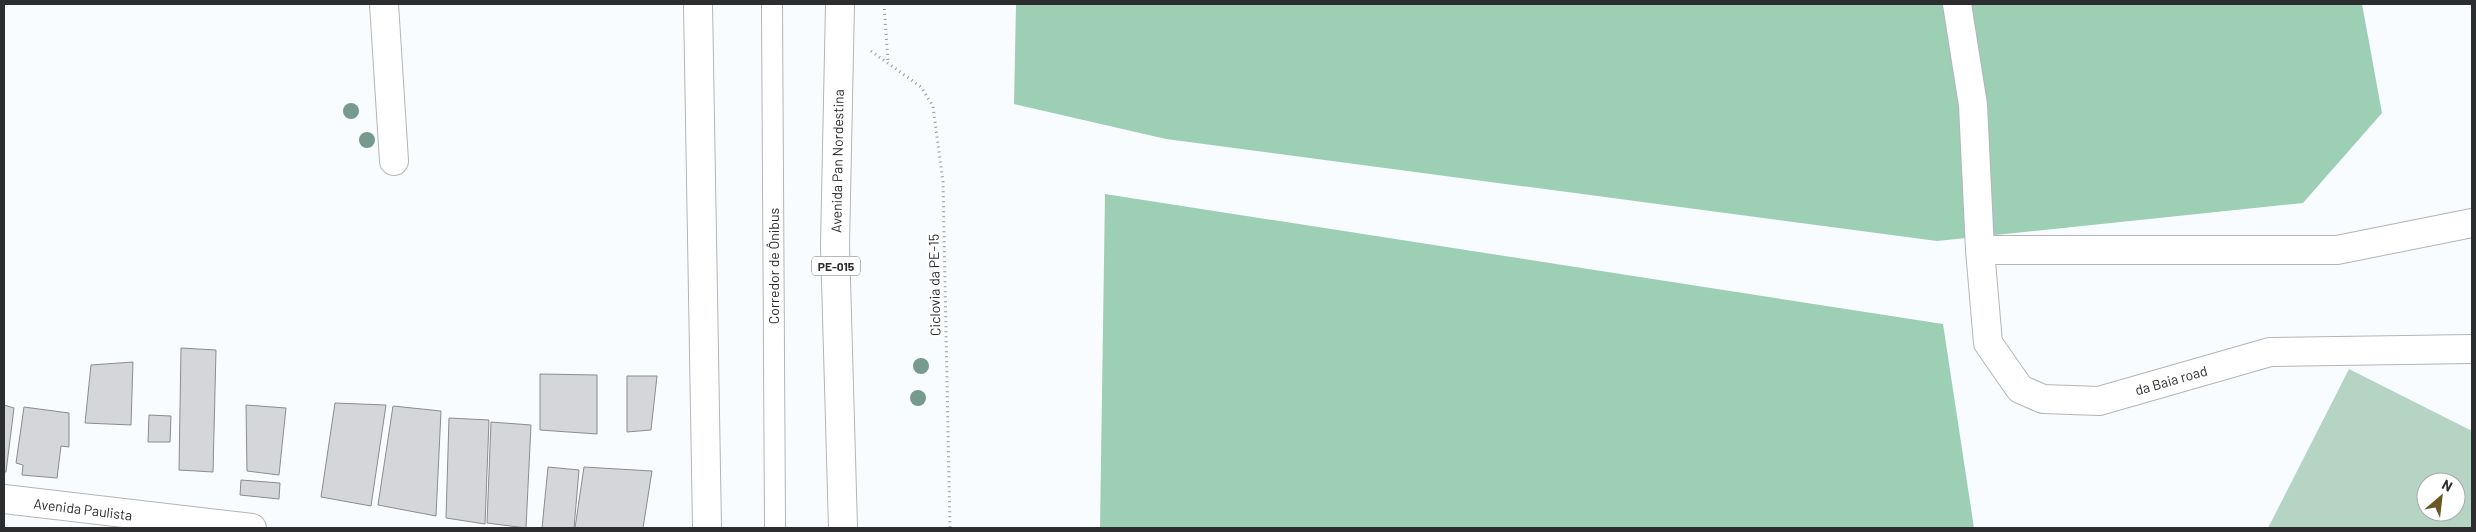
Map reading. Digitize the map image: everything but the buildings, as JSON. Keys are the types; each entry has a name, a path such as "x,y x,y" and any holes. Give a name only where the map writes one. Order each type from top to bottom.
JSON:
{"main road":[{"path":"384,4 394,161"},
{"path":"698,4 707,528"},
{"name":"Avenida Pan Nordestina","path":"840,4 835,246 843,528"},
{"name":"da Baia road","path":"1957,4 1973,105 1980,250 1988,344 2020,389 2043,399 2099,400 2270,352 2472,349"},
{"path":"1980,250 2337,250 2472,223"},
{"name":"Avenida Paulista","path":"4,500 252,528"}],"lane":[{"name":"Corredor de Ônibus","path":"772,4 775,528"}],"path":[{"path":"884,4 888,62"},
{"name":"Ciclovia da PE-15","path":"839,40 867,48 888,62 921,87 933,106 943,182 950,528"}],"green space":[{"path":"1016,4 2362,4 2382,113 2303,203 1937,241 1166,139 1014,104"},
{"path":"1105,194 1943,324 1974,528 1100,528"},
{"path":"2349,369 2472,431 2472,528 2268,528"}]}
